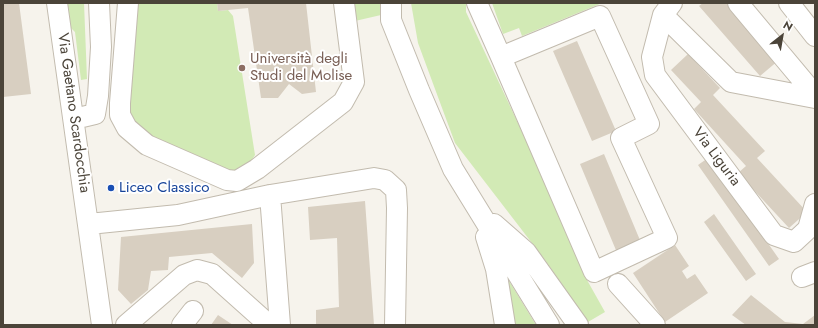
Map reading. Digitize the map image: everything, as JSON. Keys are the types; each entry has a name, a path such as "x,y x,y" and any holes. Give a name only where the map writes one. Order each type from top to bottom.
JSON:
{"street":[{"name":"Via Gaetano Scardocchia","path":"57,3 102,325"},
{"path":"74,119 95,114 98,96 101,47 99,3"},
{"path":"128,3 120,103 120,115 127,128 147,145 227,180 237,181 257,169 343,102 354,82 344,3"},
{"path":"478,3 501,57 594,272 667,238 621,138 650,124 600,16 501,57"},
{"name":"Via Liguria","path":"738,3 815,96"},
{"path":"789,3 815,36"},
{"name":"Via Liguria","path":"668,9 730,82 815,96"},
{"name":"Via Liguria","path":"668,9 652,58 655,75 774,235 794,242 808,229 815,204"},
{"path":"391,12 419,90 453,169 549,325"},
{"path":"89,224 178,215 270,195 374,178 385,180 396,190 396,325"},
{"path":"270,195 280,325"},
{"path":"478,211 496,269 505,325"},
{"path":"478,211 526,252 578,325"},
{"path":"126,325 184,275 197,270 212,274 269,325"},
{"path":"618,284 655,325"}],"green space":[{"path":"66,3 84,3 87,79 81,80 75,32 69,26"},
{"path":"133,3 217,3 218,11 228,10 233,16 255,155 246,169 231,173 151,139 133,126 124,107"},
{"path":"352,3 381,3 381,15 355,21"},
{"path":"411,3 466,3 466,12 575,245 587,280 605,312 588,322 545,260 455,143 418,43"},
{"path":"492,3 602,3 522,36 519,28 503,34"},
{"path":"506,276 536,325 514,325 512,303"}],"building":[{"path":"3,3 19,3 31,94 3,97"},
{"path":"217,3 306,3 316,92 302,94 289,84 278,98 261,98 248,8 218,11"},
{"path":"703,3 729,3 779,60 760,76 699,6"},
{"path":"577,41 616,131 592,141 553,51"},
{"path":"688,54 720,88 713,95 765,151 757,158 807,212 789,228 738,173 746,166 694,109 701,102 671,70"},
{"path":"604,154 642,245 618,255 580,164"},
{"path":"708,158 779,259 769,266 698,165"},
{"path":"365,201 374,325 316,325 316,310 339,307 337,238 310,240 308,207"},
{"path":"714,214 756,274 746,281 704,222"},
{"path":"252,224 254,263 242,278 212,253 169,257 168,270 151,271 148,290 131,304 118,290 121,237"},
{"path":"675,245 689,266 682,271 687,279 695,274 708,293 665,322 633,273"},
{"path":"751,295 785,322 803,324 815,315 815,325 746,325 732,315"},
{"path":"218,315 233,325 211,325"}],"place":[{"name":"Università degli Studi del Molise","path":"242,68"},
{"name":"Liceo Classico","path":"111,188"}]}
